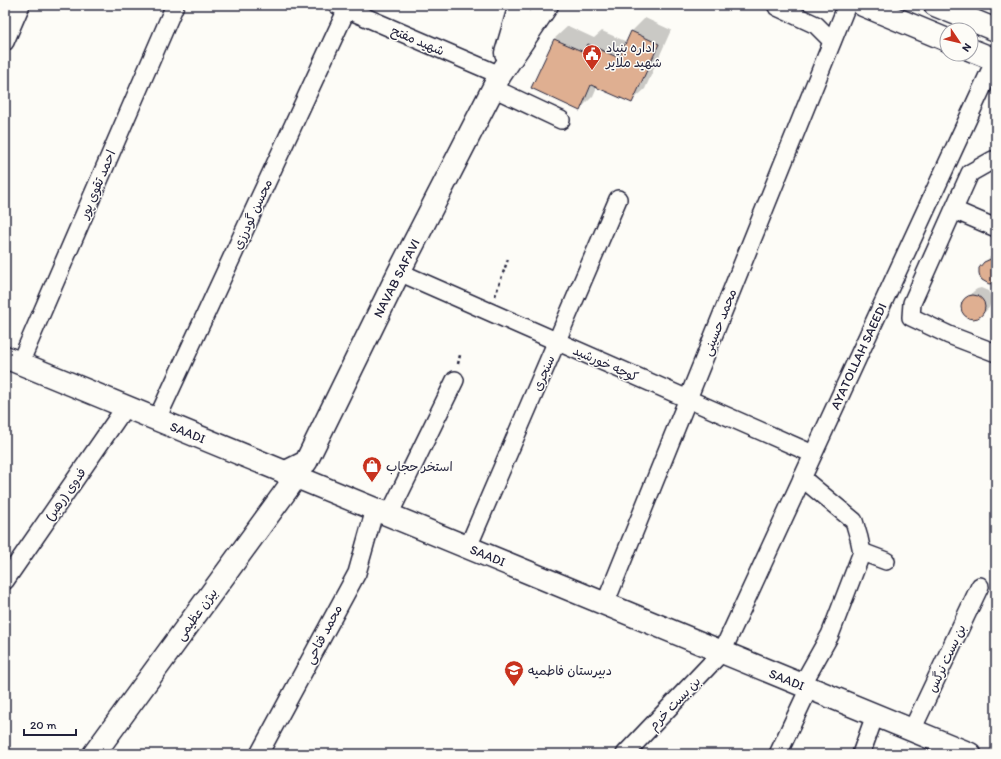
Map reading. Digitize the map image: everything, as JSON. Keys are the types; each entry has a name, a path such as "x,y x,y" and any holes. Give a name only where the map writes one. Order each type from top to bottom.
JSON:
{"main road":[{"path":"497,82 520,5"},
{"path":"497,82 547,5"},
{"path":"862,5 939,37"},
{"path":"935,5 996,30"},
{"path":"979,53 995,60"},
{"name":"NAVAB SAFAVI","path":"286,472 306,462 399,272 497,82"},
{"name":"SAADI","path":"12,360 970,754"},
{"name":"بیژن عظیمی","path":"94,754 291,484 286,472"}],"street":[{"path":"5,42 22,5"},
{"name":"احمد تقوی پور","path":"12,360 175,5"},
{"name":"محمد حسینی","path":"605,604 847,5"},
{"name":"شهید مفتح","path":"342,7 497,82 561,120"},
{"name":"محسن گودرزی","path":"157,419 342,7"},
{"path":"777,7 816,25 832,41"},
{"name":"AYATOLLAH SAEEDI","path":"722,652 995,60"},
{"path":"996,161 993,160 970,173 912,303 911,317 949,335 996,353"},
{"name":"سنجری","path":"468,547 618,199"},
{"path":"954,210 996,228"},
{"name":"کوچه خورشید","path":"399,272 813,454"},
{"name":"محمد فتاحی","path":"259,754 357,573 382,512 455,380"},
{"name":"فدوی (رهبر)","path":"5,581 126,406"},
{"path":"778,754 805,686 830,635 862,552 854,522 802,478"},
{"path":"862,552 886,561"},
{"name":"بن بست نرگس","path":"912,730 980,586"},
{"name":"بن بست خرم","path":"625,754 722,652"},
{"path":"861,754 875,715"}],"path":[{"path":"490,312 508,259"}],"building":[{"name":"اداره بنیاد شهید ملایر","path":"631,31 659,44 632,103 591,85 580,111 531,88 554,39 584,52 588,44 619,58"},
{"path":"991,259 996,260 996,283 989,284 980,277 979,268 984,262"},
{"path":"968,295 978,295 985,302 985,312 978,319 968,319 961,312 961,302"}],"place":[{"name":"اداره بنیاد شهید ملایر","path":"592,71"},
{"name":"استخر حجاب","path":"372,483"},
{"name":"دبیرستان فاطمیه","path":"514,687"}]}
